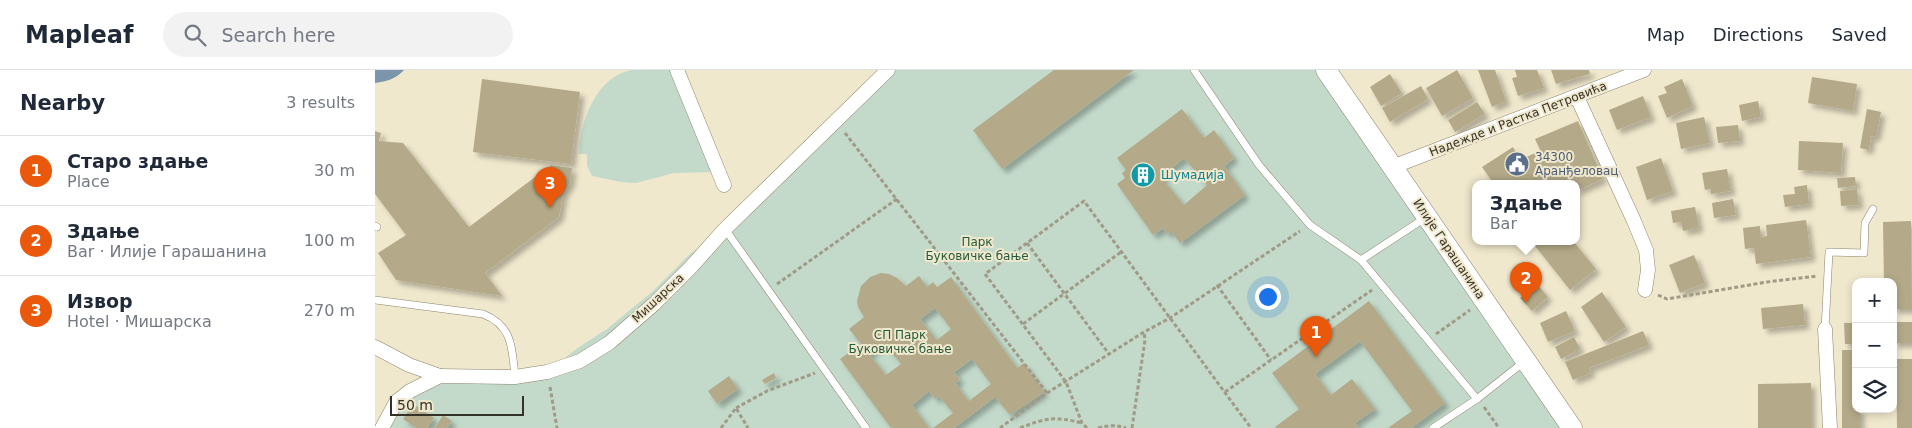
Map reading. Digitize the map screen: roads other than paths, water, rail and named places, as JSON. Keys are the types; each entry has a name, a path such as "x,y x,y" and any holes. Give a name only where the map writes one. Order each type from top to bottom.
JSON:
{"street":[{"path":"677,70 724,185"},
{"name":"Мишарска","path":"382,428 397,402 410,391 440,376 515,377 547,372 580,361 609,343 654,304 725,230 888,70"},
{"name":"Илије Гарашанина","path":"1326,70 1572,428"},
{"name":"Надежде и Растка Петровића","path":"1392,167 1644,70"},
{"path":"1577,97 1635,221 1646,250 1648,270 1645,290"},
{"path":"1825,329 1830,428"},
{"path":"375,347 409,365 440,376"}],"lane":[{"path":"1194,70 1259,165 1309,225 1361,260 1429,339 1477,399"},
{"path":"1825,329 1829,252 1864,253 1865,223 1873,209"},
{"path":"1361,260 1427,216"},
{"path":"725,230 866,428"},
{"path":"375,300 483,314 492,318 503,327 509,336 515,377"},
{"path":"1433,428 1477,399 1525,360"}],"water":[{"path":"375,70 404,70 398,76 375,83"}],"place":[{"name":"34300 Аранђеловац","path":"1517,164"},
{"name":"Шумадија","path":"1143,175"},
{"name":"Извор","path":"550,208"},
{"name":"Здање","path":"1526,303"},
{"name":"Старо здање","path":"1316,357"}],"park label":[{"name":"Парк Буковичке бање","path":"977,249"},
{"name":"СП Парк Буковичке бање","path":"900,342"}]}
